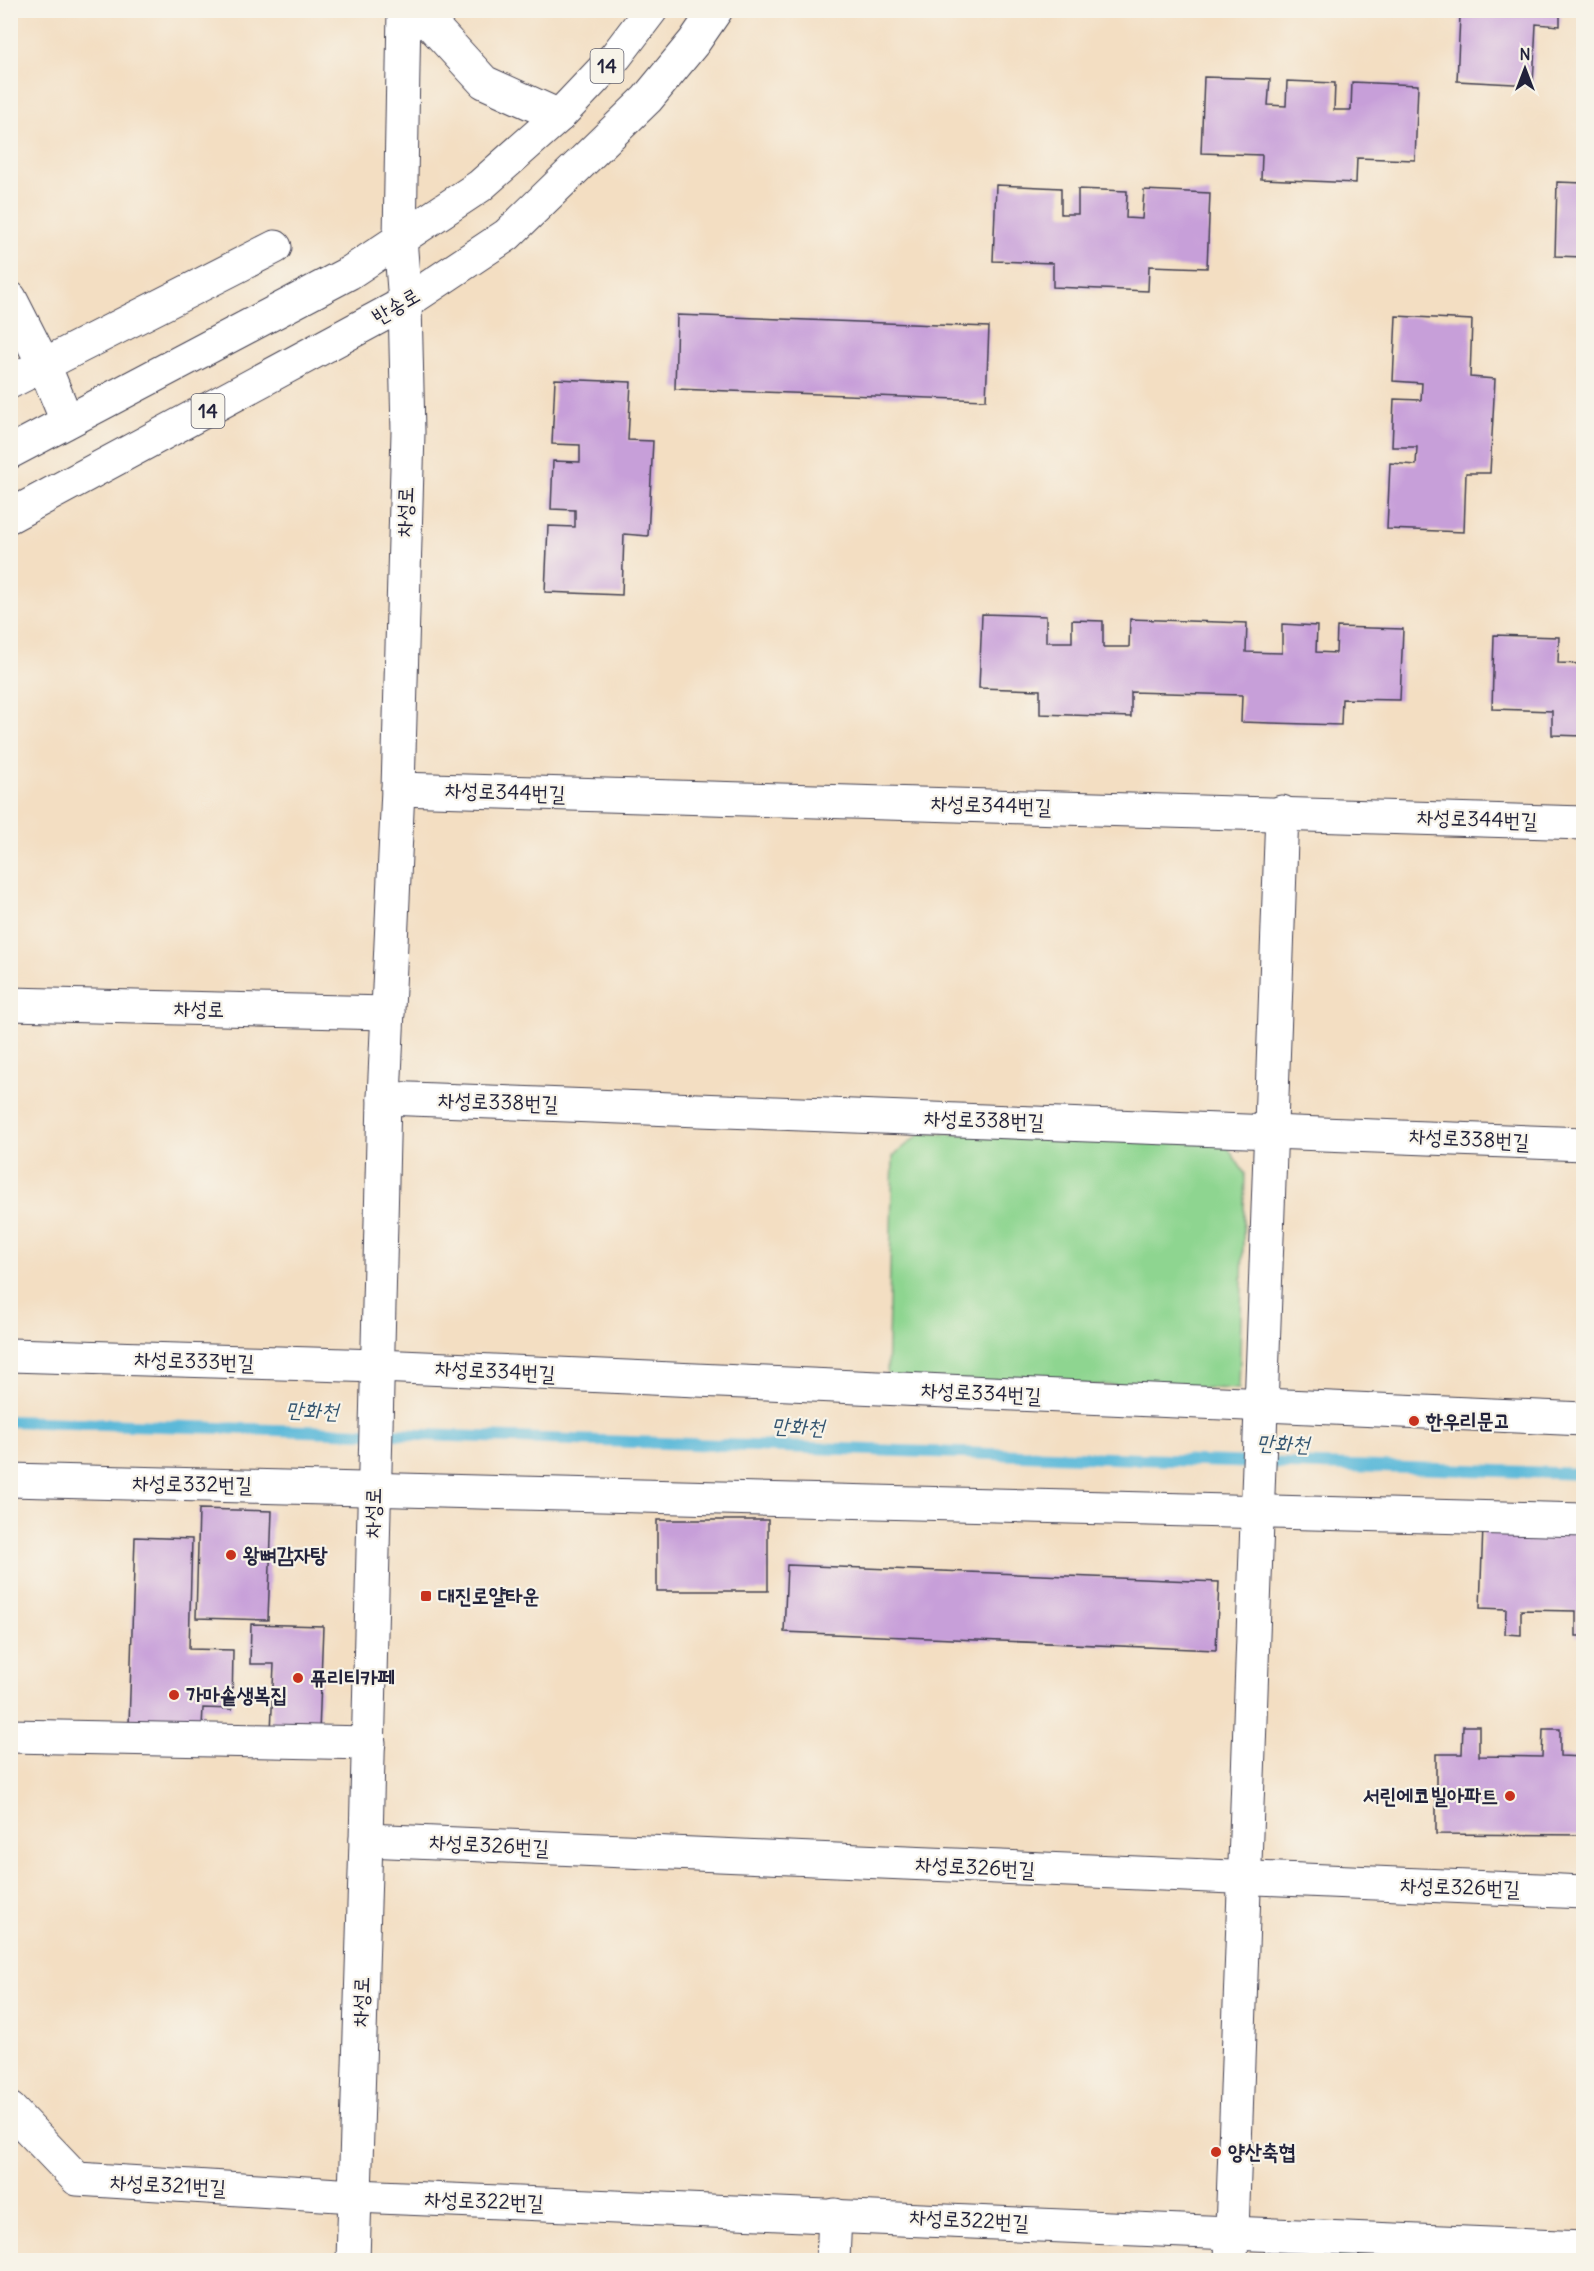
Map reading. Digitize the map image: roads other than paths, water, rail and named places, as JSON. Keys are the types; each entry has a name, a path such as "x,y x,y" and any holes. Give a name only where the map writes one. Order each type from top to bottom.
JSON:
{"street":[{"name":"차성로","path":"353,2260 369,1743 384,1098 398,789 408,432 405,303 400,238 404,10"},
{"path":"418,10 484,82 559,116"},
{"name":"14","path":"10,452 349,273 480,186 559,116 616,56 651,10"},
{"name":"반송로","path":"10,516 405,303 507,235 647,99 694,42 716,10"},
{"path":"10,382 275,247"},
{"path":"10,298 44,365 67,421"},
{"name":"차성로344번길","path":"398,789 1282,812 1584,823"},
{"path":"1231,2246 1282,812"},
{"name":"차성로","path":"10,1004 388,1013"},
{"name":"차성로338번길","path":"384,1098 1271,1130 1584,1144"},
{"name":"차성로333번길","path":"10,1355 377,1373"},
{"name":"차성로334번길","path":"377,1373 1260,1414 1584,1419"},
{"name":"차성로332번길","path":"10,1480 374,1475 1258,1498 1584,1520"},
{"path":"10,1736 369,1743"},
{"name":"차성로326번길","path":"366,1840 1584,1892"},
{"name":"차성로321번길","path":"10,2109 77,2180 355,2196"},
{"name":"차성로322번길","path":"355,2196 835,2215 1231,2246 1516,2253 1584,2248"},
{"path":"833,2260 835,2215"}],"waterway":[{"name":"만화천","path":"10,1421 1584,1474"}],"place":[{"name":"한우리문고","path":"1414,1421"},
{"name":"왕뼈감자탕","path":"231,1555"},
{"name":"대진로얄타운","path":"426,1596"},
{"name":"퓨리티카페","path":"298,1678"},
{"name":"가마솥생복집","path":"174,1695"},
{"name":"서린에코빌아파트","path":"1510,1796"},
{"name":"양산축협","path":"1216,2152"}]}
